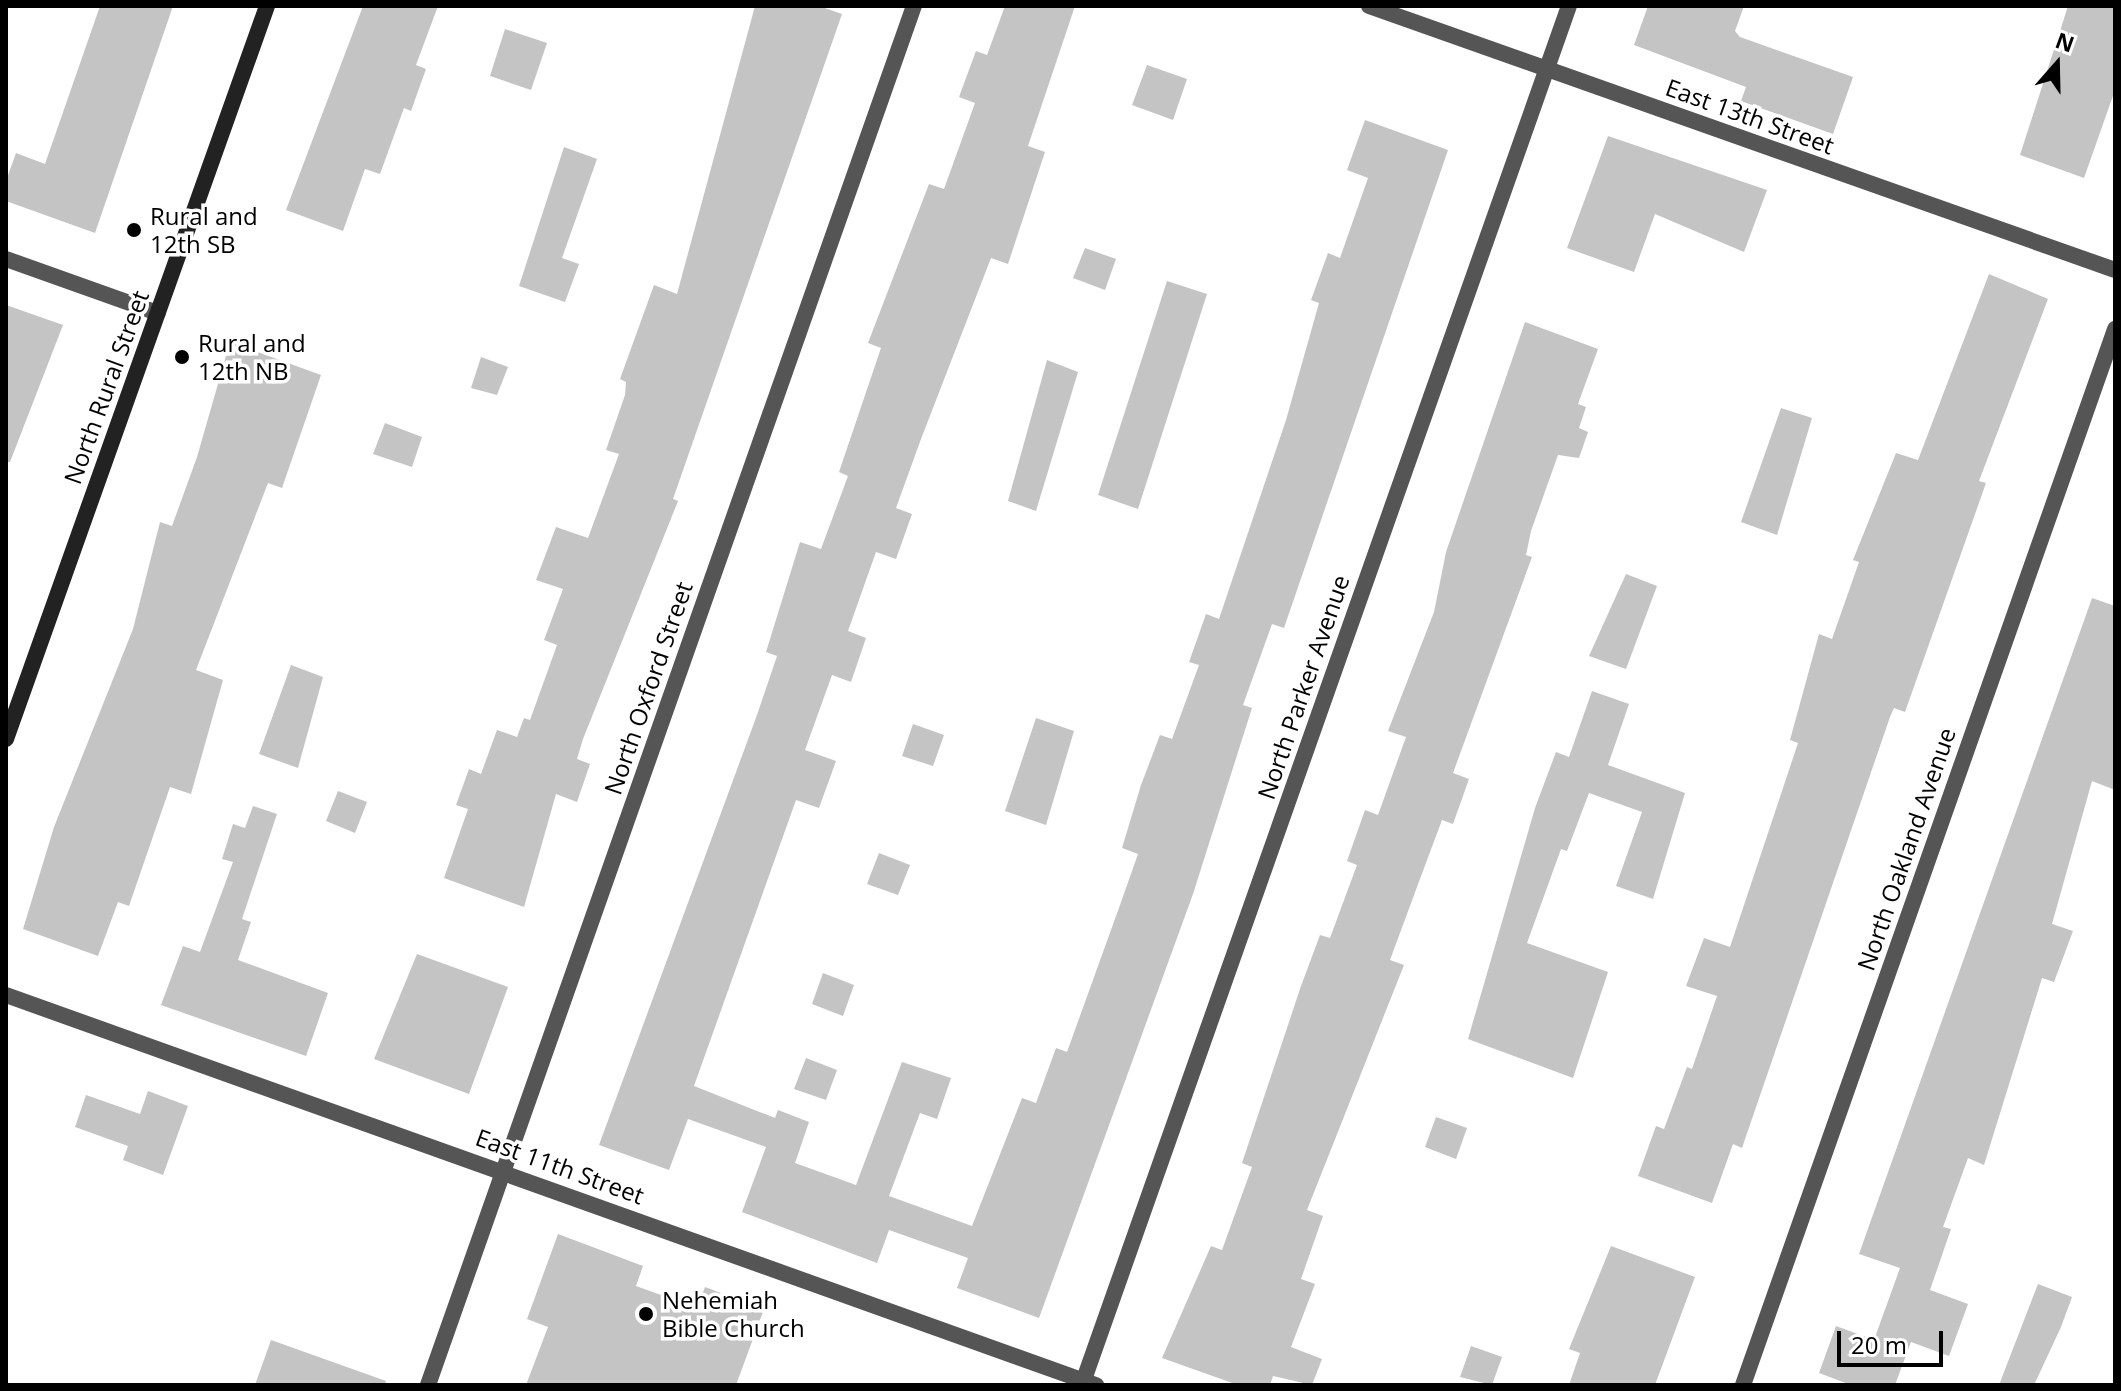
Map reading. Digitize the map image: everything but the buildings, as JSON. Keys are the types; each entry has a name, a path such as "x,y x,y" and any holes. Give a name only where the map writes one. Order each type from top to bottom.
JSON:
{"main road":[{"name":"North Rural Street","path":"6,739 267,6"}],"street":[{"name":"North Oxford Street","path":"428,1385 914,6"},
{"name":"East 13th Street","path":"1369,6 2115,270"},
{"name":"North Parker Avenue","path":"1087,1383 1569,6"},
{"path":"6,259 158,313"},
{"name":"North Oakland Avenue","path":"1743,1385 2115,329"},
{"name":"East 11th Street","path":"6,995 1087,1383"}],"place":[{"name":"Rural and 12th SB","path":"134,230"},
{"name":"Rural and 12th NB","path":"182,357"},
{"name":"Nehemiah Bible Church","path":"646,1314"}]}
